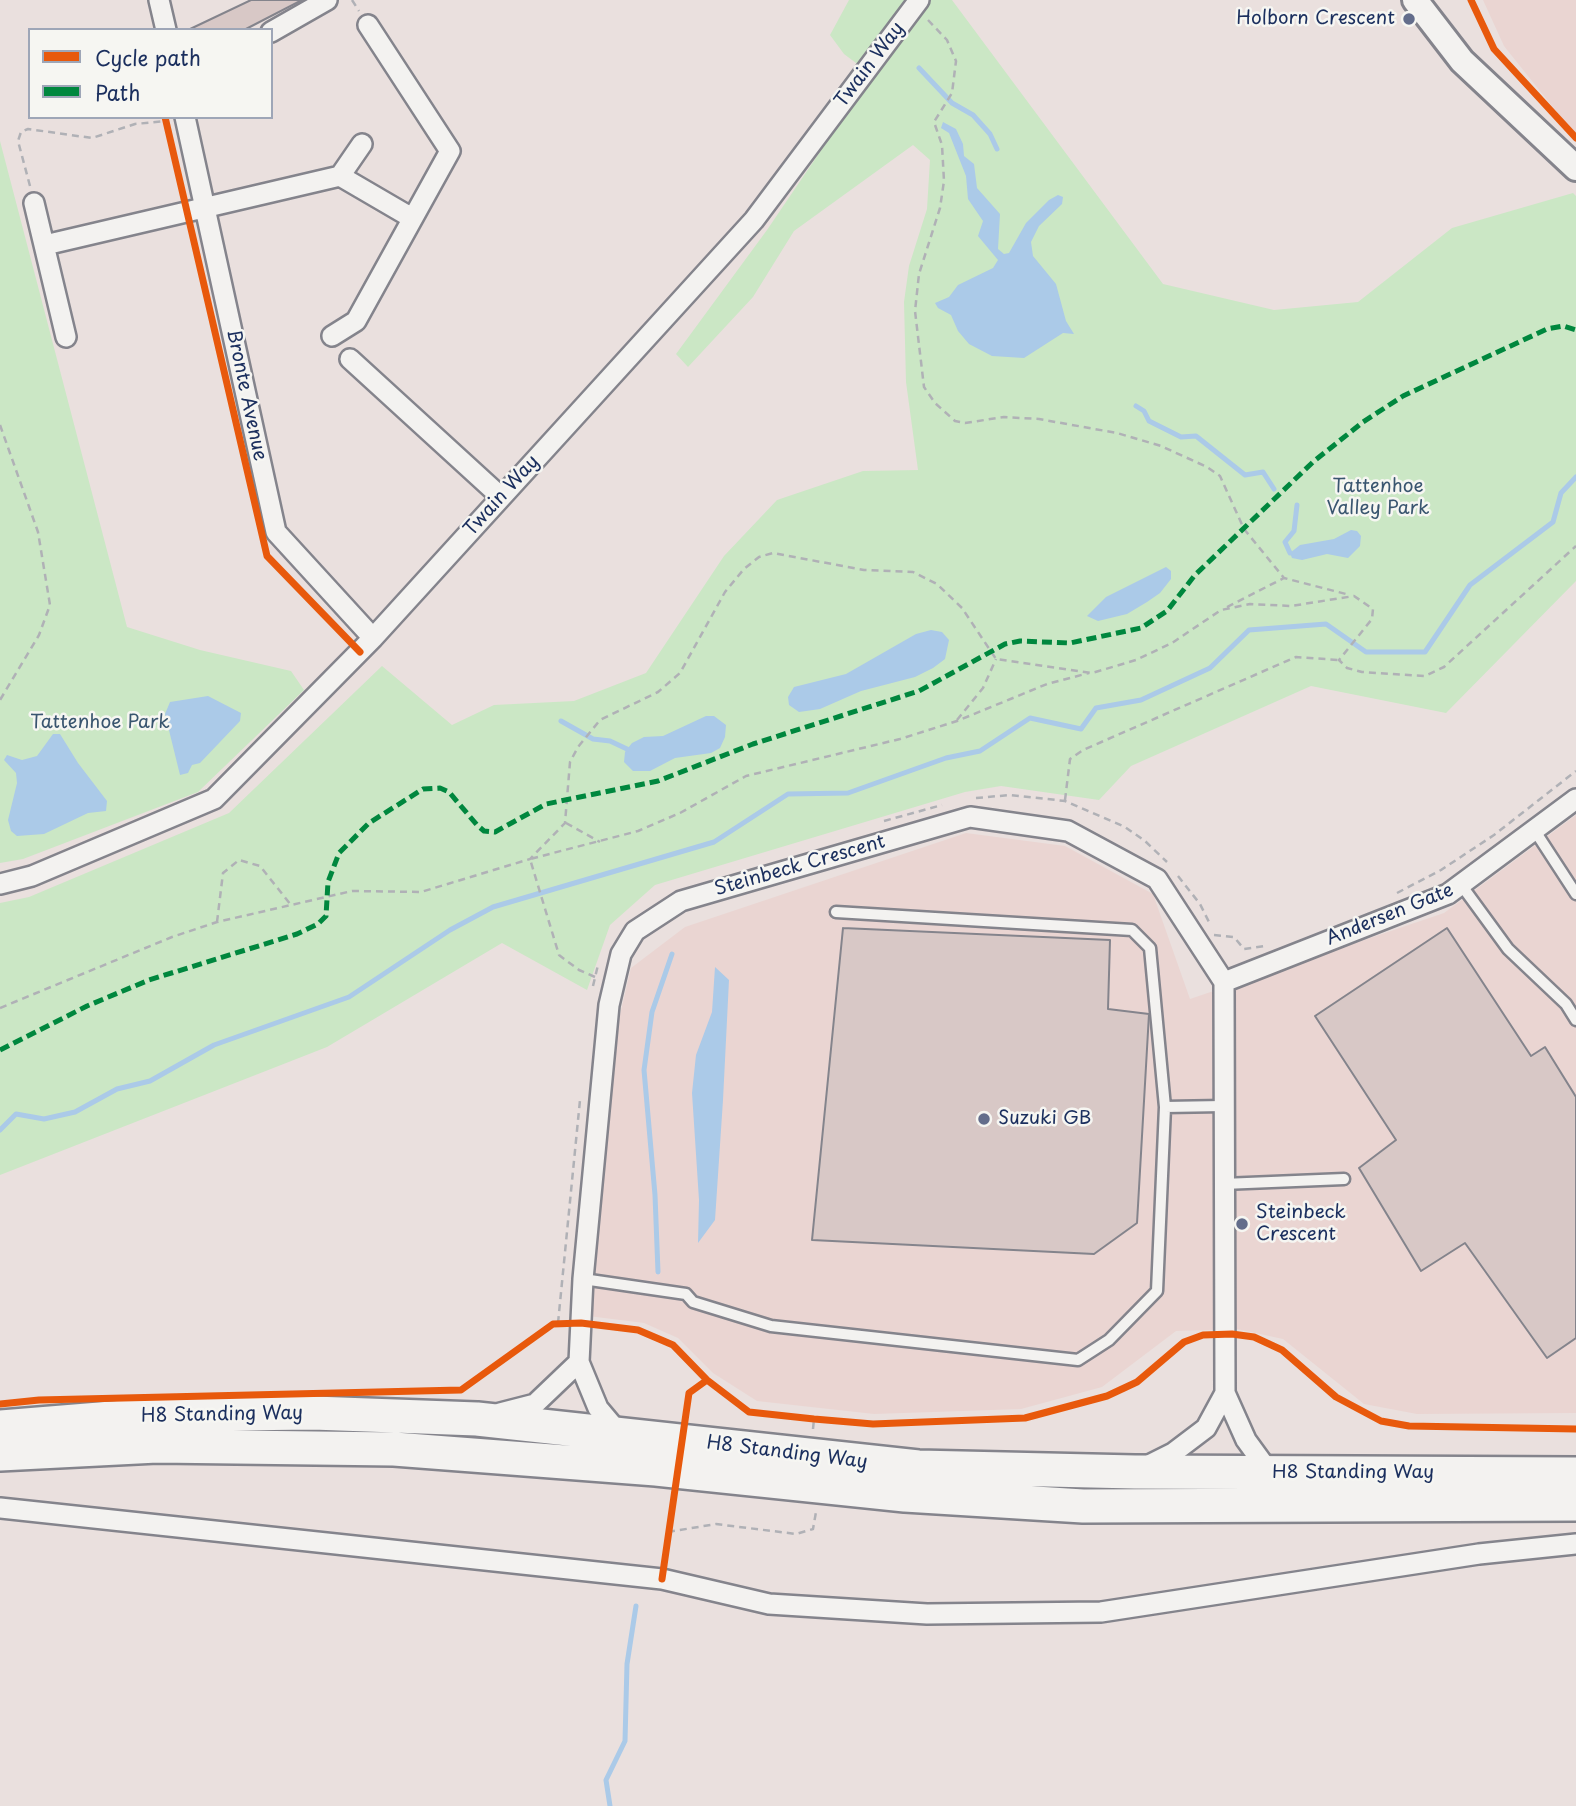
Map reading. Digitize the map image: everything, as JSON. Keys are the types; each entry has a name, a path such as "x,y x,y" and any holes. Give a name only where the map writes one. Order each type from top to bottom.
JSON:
{"highway":[{"name":"H8 Standing Way","path":"0,1427 149,1415 299,1413 477,1419 619,1433 658,1453"},
{"name":"H8 Standing Way","path":"0,1454 157,1446 266,1445 484,1454 658,1453 712,1459 1135,1472 1576,1474"},
{"name":"H8 Standing Way","path":"712,1459 821,1484 905,1496 1083,1506 1576,1504"}],"street":[{"path":"159,0 166,28"},
{"path":"273,31 327,0"},
{"path":"1415,0 1462,61 1576,168"},
{"name":"Twain Way","path":"0,884 32,876 214,799 373,638 754,220 916,4"},
{"path":"332,336 356,321 450,151 368,25"},
{"name":"Bronte Avenue","path":"172,119 205,207 276,532 373,638"},
{"path":"45,245 340,176 362,144"},
{"path":"340,176 412,218"},
{"path":"34,203 66,337"},
{"path":"350,359 502,497"},
{"name":"Andersen Gate","path":"1224,982 1462,886 1576,799"},
{"name":"Steinbeck Crescent","path":"619,1433 598,1408 579,1362 583,1279 609,1005 621,954 635,931 681,901 970,817 1068,831 1157,879 1224,982"},
{"path":"1224,982 1225,1393 1246,1440 1270,1473"},
{"path":"477,1419 535,1404 579,1362"},
{"path":"1135,1472 1173,1453 1206,1428 1225,1393"},
{"path":"0,1508 662,1579 769,1604 927,1614 1101,1612 1479,1554 1576,1544"}],"lane":[{"path":"1535,831 1576,894"},
{"path":"1462,886 1502,943 1566,1004 1576,1020"},
{"path":"583,1279 686,1294 693,1302 771,1326 1078,1360 1109,1340 1157,1291 1165,1107 1150,948 1132,930 836,912"},
{"path":"1165,1107 1223,1106"},
{"path":"1223,1184 1344,1179"}],"path":[{"path":"916,4 947,40 956,61 952,93 934,122 942,145 944,181 940,208 919,274 915,311 924,387 946,415 965,423 1004,417 1097,428 1161,446 1220,476 1244,529 1284,578 1354,596 1373,609 1372,619 1339,660"},
{"path":"34,203 18,141 21,132 28,129 92,138 102,137 135,124 172,119 169,134"},
{"path":"0,425 38,532 50,605 39,635 0,700"},
{"path":"1065,801 1070,759 1083,750 1284,661 1296,657 1339,660 1347,668 1362,672 1425,676 1437,673 1576,546"},
{"path":"530,859 565,823 570,762 578,747 600,720 658,692 680,673 725,592 759,557 786,554 836,565 913,572 925,577 962,608 996,659 1092,673"},
{"path":"0,1008 159,942 217,922 352,891 421,892 530,859 638,831 681,813 746,776 900,739 957,721 1047,684 1136,660 1172,643 1221,610 1284,578"},
{"path":"1221,610 1250,604 1291,606 1354,596"},
{"path":"957,721 983,688 996,659"},
{"path":"565,823 600,842"},
{"path":"530,859 559,955 579,971 595,976"},
{"path":"217,922 223,873 239,860 260,866 291,905"},
{"path":"553,1324 581,1323"},
{"path":"802,1418 825,1420"},
{"path":"668,1532 716,1524 796,1534 805,1532 813,1529 821,1484"},
{"path":"662,1579 670,1520"}],"shaded area":[{"path":"1483,0 1576,0 1576,136 1504,46"},
{"path":"1576,815 1576,1413 1417,1414 1364,1404 1283,1339 1237,1329 1176,1331 1102,1387 1021,1409 874,1414 757,1401 713,1373 678,1338 644,1323 588,1316 619,1019 631,968 685,927 966,833 1065,846 1153,894 1190,999 1444,913"}],"green space":[{"name":"Tattenhoe Valley Park","path":"849,0 952,0 1163,284 1274,310 1358,302 1452,228 1573,193 1576,196 1576,581 1446,713 1311,686 1131,766 1099,800 1001,786 965,792 655,885 610,925 587,990 502,943 327,1047 0,1175 0,903 29,897 229,813 382,666 452,725 494,705 574,701 646,673 724,556 777,500 863,471 918,470 906,382 904,302 909,266 927,209 930,160 913,145 794,231 753,297 688,367 676,354 767,230 872,75 844,54 830,35"},
{"name":"Tattenhoe Park","path":"0,141 127,627 200,650 291,671 304,690 198,792 23,859 0,863"}],"water":[{"path":"943,122 956,129 963,144 964,156 974,164 977,188 1000,214 998,249 1004,254 1009,253 1026,223 1049,200 1058,195 1063,197 1062,204 1039,226 1031,242 1033,256 1056,284 1066,321 1074,334 1063,333 1024,358 992,356 969,344 958,331 951,315 938,308 935,303 949,297 958,285 993,268 998,260 978,236 983,221 968,199 966,176 949,133 941,128"},
{"path":"1351,530 1357,531 1361,536 1360,546 1348,558 1327,554 1302,560 1292,558 1290,553 1300,545 1334,539"},
{"path":"1166,567 1171,571 1171,579 1160,593 1147,602 1127,614 1098,621 1087,616 1106,597"},
{"path":"931,630 942,632 949,640 945,659 933,668 915,677 861,691 820,709 799,712 789,705 788,697 794,687 846,674 916,634"},
{"path":"208,696 241,713 240,721 200,763 192,765 188,773 180,775 165,714 170,702"},
{"path":"706,716 714,716 726,725 720,748 711,753 675,758 650,771 633,771 624,762 625,752 632,743 644,737 663,736"},
{"path":"53,734 60,734 107,801 106,811 88,813 44,834 17,836 11,831 8,820 17,783 16,773 4,760 7,755 22,760 37,756"},
{"path":"715,967 729,980 723,1100 715,1220 698,1243 699,1200 692,1093 696,1055 712,1012"}],"building":[{"path":"251,0 302,0 248,28 192,28"},
{"name":"Suzuki GB","path":"843,928 1110,940 1108,1009 1149,1014 1137,1223 1094,1254 812,1240"},
{"path":"1447,928 1531,1056 1545,1047 1576,1097 1576,1338 1547,1358 1465,1243 1421,1271 1359,1168 1396,1140 1315,1016"}],"waterway":[{"path":"919,68 952,103 973,115 990,134 997,149"},
{"path":"1136,406 1144,411 1149,421 1181,437 1196,436 1245,475 1263,472 1274,489"},
{"path":"0,1130 16,1114 44,1119 75,1112 117,1089 150,1081 214,1045 349,997 450,930 493,907 714,842 788,794 848,793 946,758 980,751 1030,718 1081,729 1096,708 1141,700 1210,668 1249,630 1326,624 1366,652 1425,652 1470,585 1553,522 1561,493 1576,477"},
{"path":"1290,553 1285,542 1294,531 1297,505"},
{"path":"561,721 593,739 610,741 627,749"},
{"path":"658,1272 655,1195 644,1070 652,1012 672,954"},
{"path":"610,1806 606,1780 625,1741 627,1664 636,1606"}],"marked path":[{"path":"0,1050 87,1006 149,980 297,934 318,924 326,916 328,882 339,853 369,823 423,789 440,788 449,792 477,825 484,831 495,832 546,804 658,781 753,744 919,691 1005,644 1020,641 1070,643 1141,628 1167,611 1195,575 1313,462 1363,422 1403,396 1547,329 1563,326 1576,330"}],"cycle path":[{"path":"1471,0 1494,49 1576,138"},
{"path":"165,119 267,556 360,652"},
{"path":"0,1404 39,1400 461,1390 553,1324 581,1323 638,1330 673,1345 707,1380 749,1412 814,1419 873,1424 1025,1418 1107,1396 1137,1382 1184,1342 1203,1335 1232,1334 1254,1337 1282,1350 1336,1397 1381,1421 1409,1426 1576,1429"},
{"path":"662,1579 689,1393 707,1380"}],"place":[{"name":"Holborn Crescent","path":"1409,19"},
{"name":"Suzuki GB","path":"984,1119"},
{"name":"Steinbeck Crescent","path":"1242,1224"}]}
